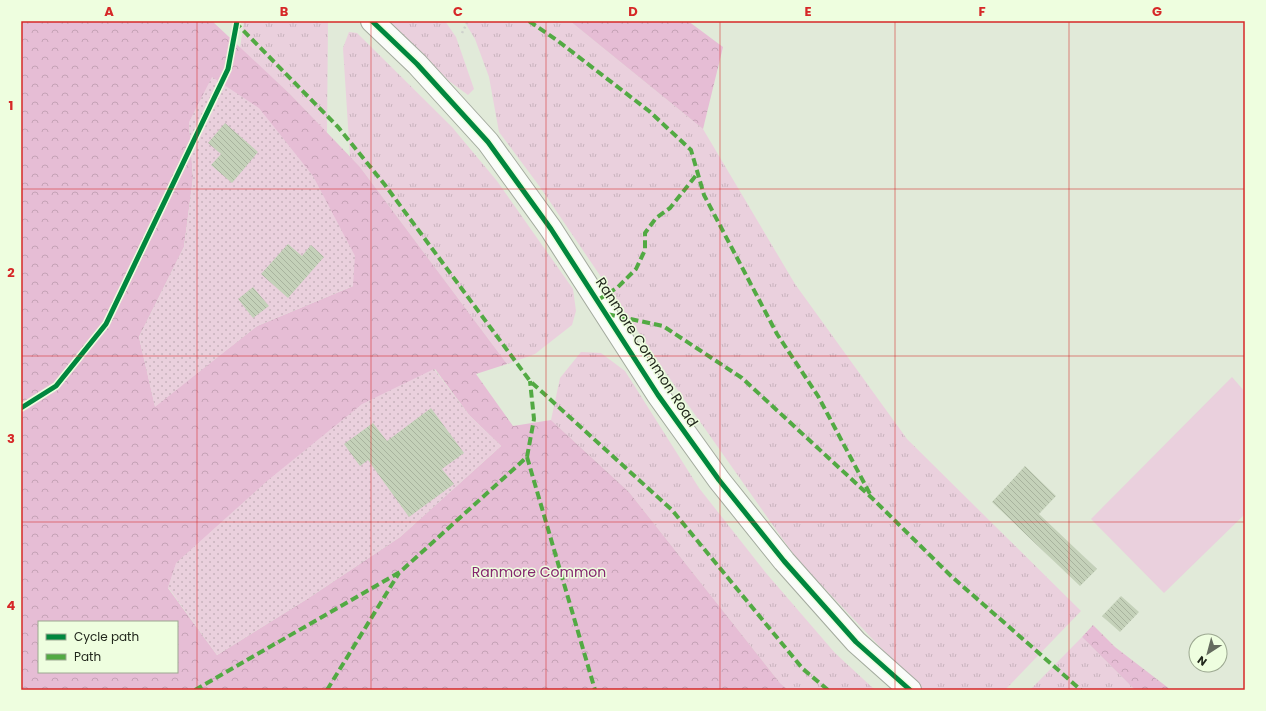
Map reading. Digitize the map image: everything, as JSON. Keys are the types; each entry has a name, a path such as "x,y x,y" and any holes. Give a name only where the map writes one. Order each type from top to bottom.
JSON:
{"street":[{"name":"Ranmore Common Road","path":"372,21 417,64 488,142 551,229 658,395 719,480 784,561 856,642 910,690"}],"path":[{"path":"462,33 468,21"}],"green space":[{"name":"Ranmore Common","path":"21,21 212,21 290,94 360,167 507,364 476,374 513,426 551,420 629,492 780,683 788,690 21,690","holes":["189,122 353,286 257,326 155,406 139,337 184,247 193,178","435,369 469,415 501,446 400,537 307,599 217,655 168,588"]},
{"path":"244,21 328,21 327,133 290,94 240,48"},
{"path":"389,21 445,21 456,37 474,89 468,95 449,81"},
{"path":"464,21 570,21 703,129 795,284 907,439 1081,611 1005,690 924,690 898,666 796,558 677,389 540,187 499,132 489,77 475,39"},
{"path":"570,21 688,21 723,47 703,129"},
{"path":"349,32 357,33 452,127 497,181 573,289 576,311 572,325 535,354 507,364 360,167 350,157 343,48"},
{"path":"212,77 259,108 313,176 355,256 353,286 257,326 155,407 139,337 184,247 193,178 189,122"},
{"path":"581,352 601,353 625,371 699,488 766,573 835,653 875,690 788,690 780,683 629,492 551,420 560,378"},
{"path":"434,369 469,415 501,446 400,537 307,599 217,655 168,587 176,563 267,481 362,404"},
{"path":"1232,377 1245,392 1245,514 1164,593 1091,519"},
{"path":"1093,625 1115,647 1171,690 1135,690 1082,637"},
{"path":"1082,637 1135,690 1030,690"}],"building":[{"path":"225,123 258,152 232,183 211,165 221,154 208,143"},
{"path":"288,244 302,256 311,245 324,257 288,298 261,274"},
{"path":"253,287 269,306 253,318 238,299"},
{"path":"431,408 464,453 442,469 454,484 409,517 368,460 360,466 344,444 373,423 387,441"},
{"path":"1025,466 1056,496 1039,514 1097,569 1080,586 992,502"},
{"path":"1121,596 1139,612 1120,632 1102,616"}],"marked path":[{"path":"529,21 558,41 649,111 691,150 704,195 777,334 818,396 870,494"},
{"path":"235,22 338,127 385,185 530,381 672,510 803,669 828,690"},
{"path":"598,300 618,287 636,269 645,250 645,233 656,218 670,208 698,173"},
{"path":"607,314 663,326 742,378 873,499 951,576 1081,690"},
{"path":"195,690 400,572 527,457 534,419 530,381"},
{"path":"527,457 595,690"},
{"path":"327,690 399,573"}],"cycle path":[{"path":"21,408 56,386 106,324 228,69 237,21"},
{"path":"372,21 417,64 488,142 551,229 658,395 719,480 784,561 856,642 910,690"}]}
